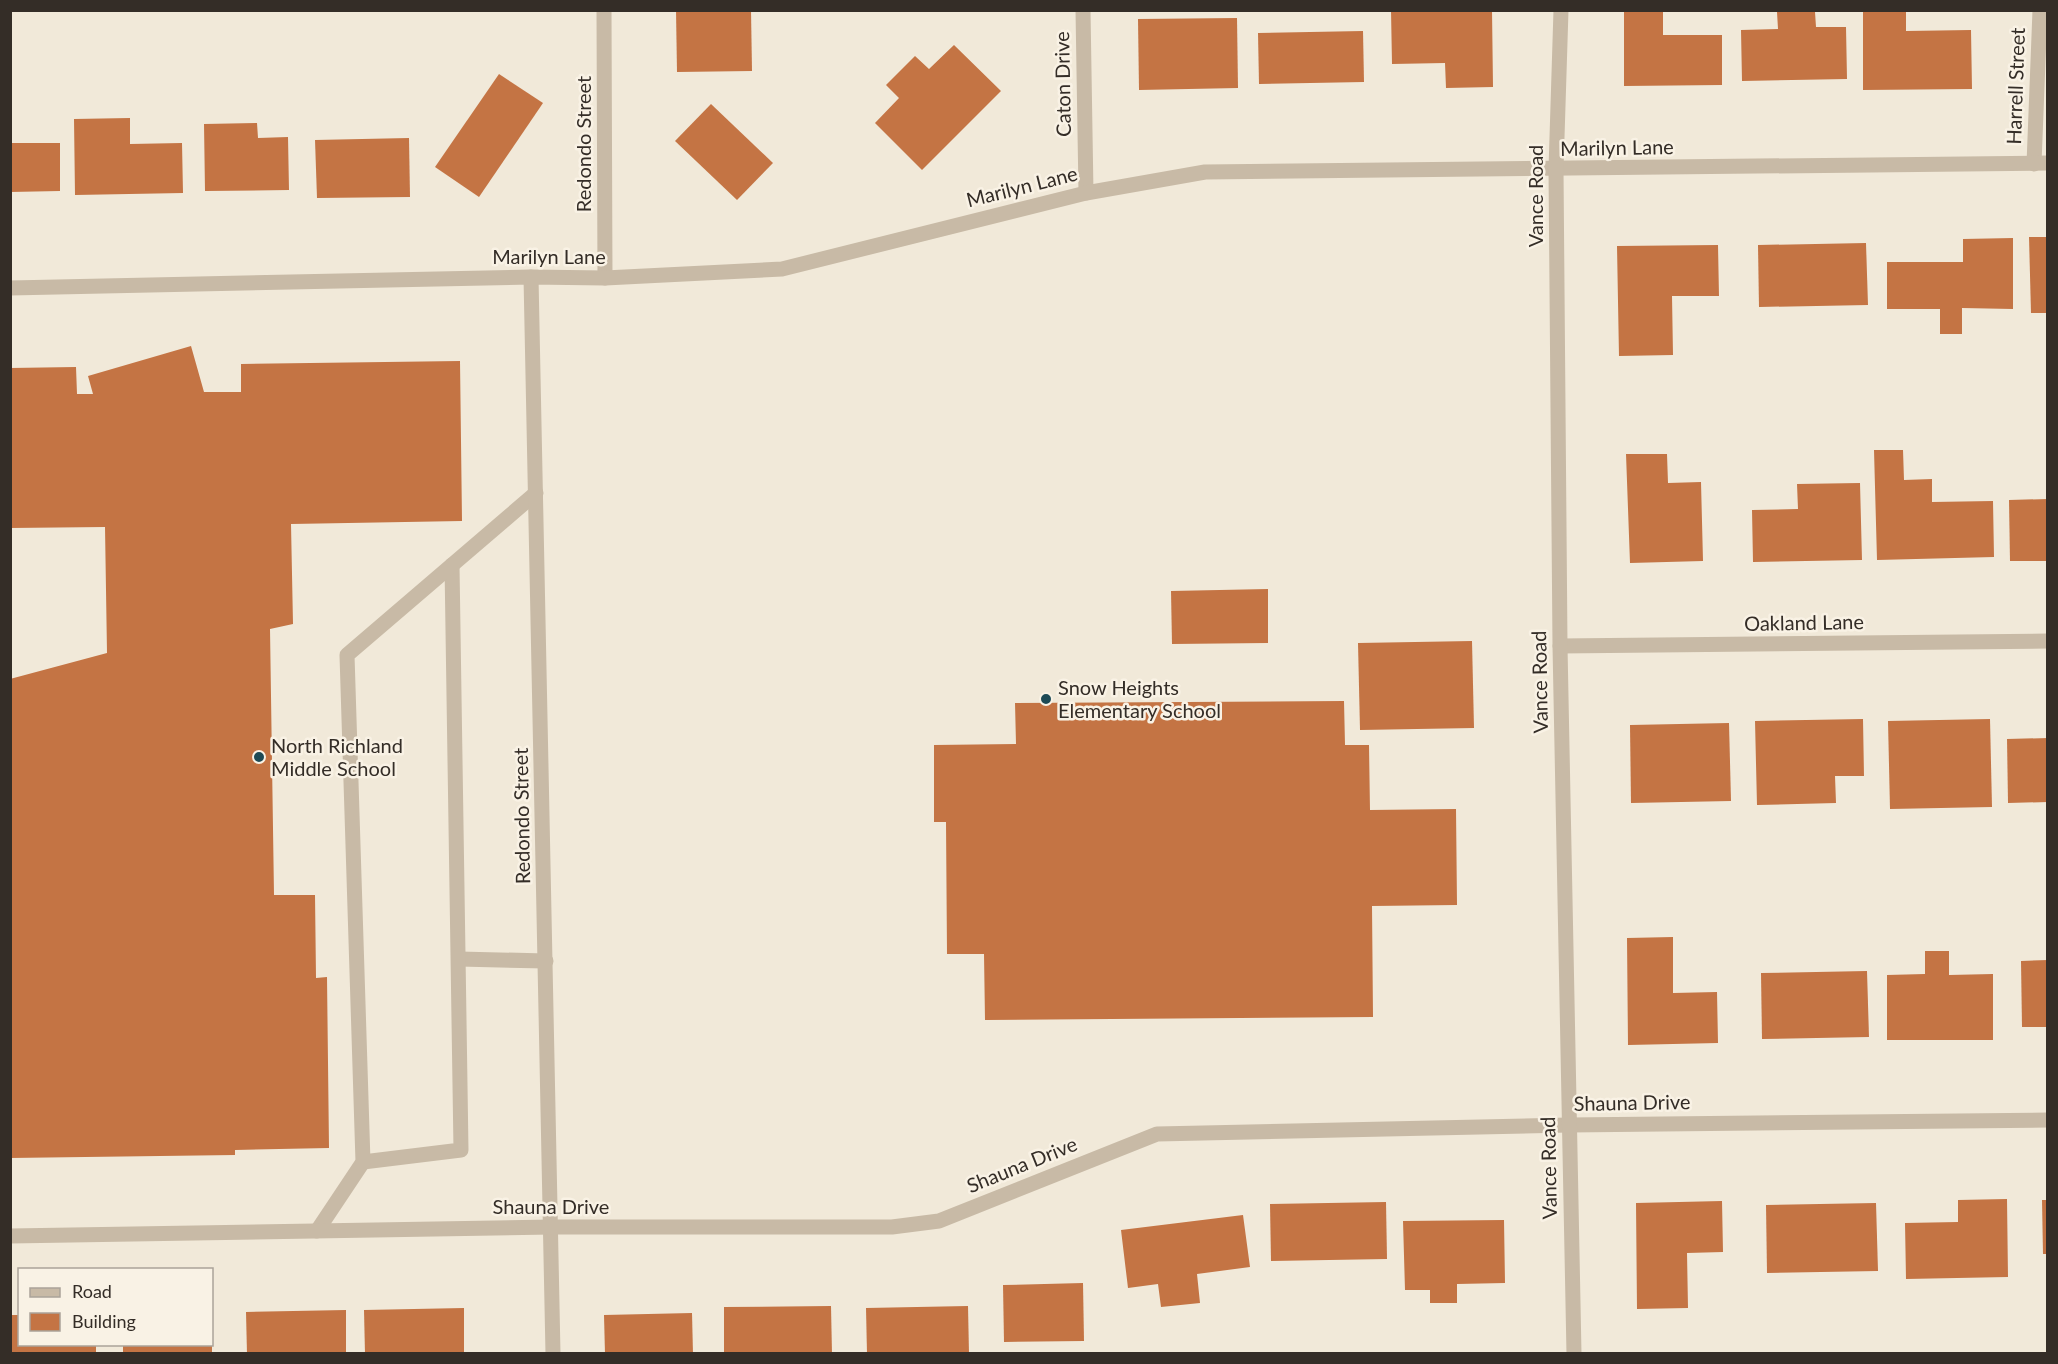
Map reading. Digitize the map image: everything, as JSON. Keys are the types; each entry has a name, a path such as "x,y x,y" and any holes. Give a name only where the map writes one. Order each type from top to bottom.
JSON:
{"street":[{"name":"Redondo Street","path":"604,10 605,278"},
{"name":"Caton Drive","path":"1083,10 1086,192"},
{"name":"Vance Road","path":"1561,10 1556,169 1560,646 1574,1353"},
{"name":"Harrell Street","path":"2040,10 2041,163"},
{"name":"Marilyn Lane","path":"10,288 531,277 605,278 782,268 1086,192 1205,172 2041,163"},
{"name":"Redondo Street","path":"531,277 553,1353"},
{"path":"317,1231 363,1162 347,655 536,493"},
{"path":"363,1162 461,1150 452,565"},
{"name":"Oakland Lane","path":"1560,646 2048,641"},
{"path":"459,960 546,961"},
{"name":"Shauna Drive","path":"10,1236 552,1227 892,1227 939,1221 1157,1134 1569,1125 2048,1120"}],"building":[{"path":"676,10 751,10 752,71 677,72"},
{"path":"1391,10 1492,10 1493,87 1446,88 1445,63 1392,64"},
{"path":"1624,10 1663,10 1663,35 1722,35 1722,85 1624,86"},
{"path":"1863,10 1906,10 1906,31 1971,30 1972,89 1863,90"},
{"path":"1777,12 1815,12 1816,27 1846,27 1847,79 1742,81 1741,30 1778,29"},
{"path":"1237,18 1238,88 1139,90 1138,19"},
{"path":"1363,31 1364,82 1259,84 1258,33"},
{"path":"954,45 1001,91 922,170 875,123 899,98 886,85 915,56 929,69"},
{"path":"499,74 543,103 479,197 435,167"},
{"path":"711,104 773,163 737,200 675,141"},
{"path":"130,118 130,144 182,143 183,193 75,195 74,119"},
{"path":"257,123 258,138 288,137 289,190 205,191 204,124"},
{"path":"409,138 410,197 317,198 315,140"},
{"path":"10,143 60,143 60,191 10,192"},
{"path":"2029,237 2048,237 2048,313 2031,313"},
{"path":"2013,238 2013,309 1962,308 1962,334 1940,334 1940,309 1887,309 1887,262 1963,262 1963,239"},
{"path":"1866,243 1868,305 1759,307 1758,245"},
{"path":"1718,245 1719,296 1672,296 1673,355 1619,356 1617,246"},
{"path":"191,346 204,392 241,392 241,364 460,361 462,521 291,524 293,624 270,629 274,895 315,895 316,978 327,977 329,1148 235,1150 235,1155 10,1158 10,679 107,653 105,527 10,528 10,368 76,367 77,394 93,394 88,376"},
{"path":"1874,450 1903,450 1904,480 1932,479 1932,502 1993,501 1994,557 1877,560"},
{"path":"1626,454 1667,454 1668,483 1701,482 1703,561 1630,563"},
{"path":"1860,483 1862,560 1753,562 1752,510 1798,509 1797,484"},
{"path":"2048,499 2048,561 2010,561 2009,500"},
{"path":"1268,589 1268,643 1172,644 1171,591"},
{"path":"1472,641 1474,728 1360,730 1358,643"},
{"path":"1344,701 1345,745 1369,745 1370,810 1456,809 1457,905 1372,906 1373,1017 985,1020 984,954 947,954 946,822 934,822 934,745 1016,744 1015,703"},
{"path":"1863,719 1864,776 1835,776 1836,803 1757,805 1755,721"},
{"path":"1990,719 1992,807 1890,809 1888,721"},
{"path":"1729,723 1731,801 1631,803 1630,725"},
{"path":"2048,738 2048,802 2008,803 2007,739"},
{"path":"1673,937 1673,993 1717,992 1718,1043 1628,1045 1627,938"},
{"path":"1925,951 1949,951 1949,975 1993,974 1993,1040 1887,1040 1887,975 1925,974"},
{"path":"2048,960 2048,1027 2022,1027 2021,961"},
{"path":"1867,971 1869,1037 1762,1039 1761,973"},
{"path":"2007,1199 2008,1277 1906,1279 1905,1223 1958,1222 1958,1200"},
{"path":"2042,1200 2048,1200 2048,1254 2043,1254"},
{"path":"1722,1201 1723,1252 1687,1253 1688,1308 1637,1309 1636,1203"},
{"path":"1386,1202 1387,1259 1271,1261 1270,1204"},
{"path":"1876,1203 1878,1271 1767,1273 1766,1205"},
{"path":"1243,1215 1250,1267 1197,1274 1200,1303 1161,1307 1158,1284 1128,1288 1121,1230"},
{"path":"1504,1220 1505,1283 1457,1284 1457,1303 1430,1303 1430,1290 1405,1290 1403,1221"},
{"path":"1083,1283 1084,1341 1004,1342 1003,1285"},
{"path":"831,1306 832,1354 724,1354 724,1307"},
{"path":"968,1306 969,1354 867,1354 866,1308"},
{"path":"464,1308 464,1354 365,1354 364,1310"},
{"path":"346,1310 346,1354 247,1354 246,1312"},
{"path":"692,1313 693,1354 605,1354 604,1315"},
{"path":"10,1315 18,1315 18,1346 96,1346 96,1354 10,1354"},
{"path":"123,1346 212,1346 212,1354 123,1354"}],"place":[{"name":"Snow Heights Elementary School","path":"1046,699"},
{"name":"North Richland Middle School","path":"259,757"}]}
